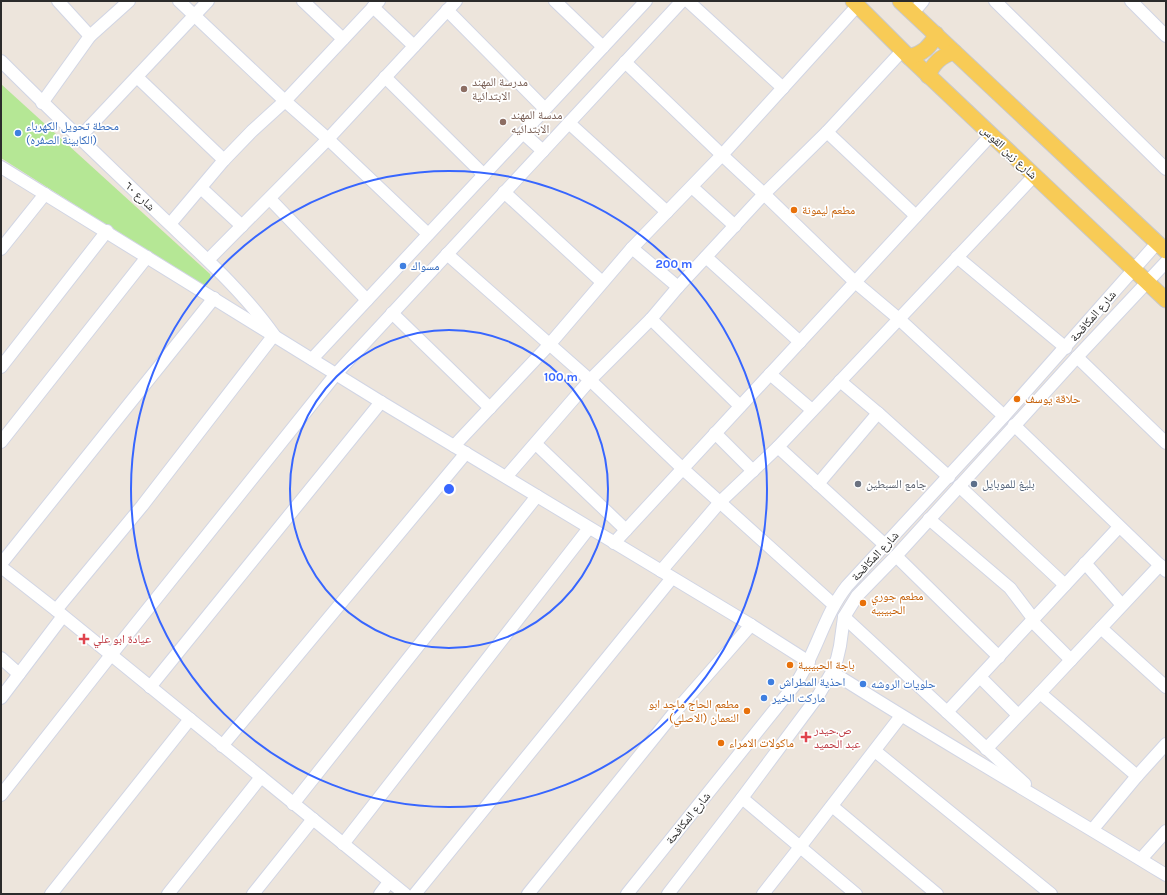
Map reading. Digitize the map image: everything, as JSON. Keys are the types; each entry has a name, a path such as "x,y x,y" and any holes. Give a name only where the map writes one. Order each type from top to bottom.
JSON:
{"main road":[{"path":"900,1 1162,247"},
{"name":"شارع زين القوس","path":"856,3 928,76 1166,300"},
{"path":"906,54 915,56 926,50 936,34"},
{"path":"928,76 938,60 943,56 954,52"}],"street":[{"path":"58,1 90,36"},
{"path":"42,103 90,36 129,1"},
{"path":"179,1 428,234"},
{"path":"79,138 208,1"},
{"path":"303,1 343,39"},
{"path":"208,260 328,139 456,1"},
{"path":"555,1 603,47"},
{"path":"312,359 646,1"},
{"path":"1,795 336,374 682,1"},
{"path":"688,1 783,88"},
{"path":"913,13 923,1"},
{"path":"995,1 1166,169"},
{"path":"1131,1 1166,36"},
{"path":"454,446 549,345 632,248 722,156 856,3"},
{"path":"170,224 224,160 252,131 285,101 376,4 414,46"},
{"path":"447,10 545,109"},
{"path":"506,477 590,380 651,319 678,287 764,194 906,54"},
{"name":"شارع ٦٠","path":"1,61 42,103 208,260 260,315 274,335"},
{"path":"625,62 855,282 899,319 1004,416"},
{"path":"136,77 224,160"},
{"path":"385,77 484,174"},
{"path":"569,123 667,212"},
{"path":"827,132 916,216"},
{"path":"523,133 543,151"},
{"path":"614,543 991,135"},
{"path":"1,167 148,256 381,402 751,625 809,662"},
{"path":"661,571 720,502 778,446 1034,176"},
{"path":"692,187 735,226"},
{"path":"201,188 242,226"},
{"path":"504,192 602,282"},
{"path":"1,249 45,194"},
{"path":"270,199 367,300"},
{"path":"1,367 107,232"},
{"name":"شارع المكافحة","path":"627,894 790,692 809,662 834,605 847,586 1066,348 1134,270 1162,247"},
{"path":"632,248 678,287"},
{"path":"447,254 590,380 683,469 834,605"},
{"path":"1,442 148,256"},
{"path":"706,257 800,342"},
{"path":"957,257 1066,348"},
{"name":"شارع المكافحة","path":"668,894 818,696 832,672 840,646 844,617 857,596 896,556 1014,425 1166,262"},
{"path":"1,564 214,298"},
{"path":"392,313 490,408"},
{"path":"651,319 740,406"},
{"path":"1,698 19,674 59,613 274,335"},
{"path":"1077,357 1166,443"},
{"path":"770,374 812,410"},
{"path":"840,381 948,476"},
{"path":"150,688 381,402"},
{"path":"818,484 878,413"},
{"path":"986,749 1122,605 1163,568 1014,425"},
{"path":"715,434 753,470"},
{"path":"536,444 626,530"},
{"path":"778,446 885,546"},
{"path":"222,746 466,453"},
{"path":"959,486 1066,585"},
{"path":"293,804 537,496"},
{"path":"929,519 1010,588 1032,617 1032,621 1071,660"},
{"path":"947,712 1119,527"},
{"path":"343,844 589,528"},
{"path":"896,556 999,657"},
{"path":"1085,564 1122,605"},
{"path":"1,567 405,894"},
{"path":"415,894 672,578"},
{"path":"844,617 986,749 1046,802"},
{"path":"528,894 674,713 751,625"},
{"path":"1101,628 1166,687"},
{"path":"1,658 19,674"},
{"path":"832,672 901,716 1093,829 1166,875"},
{"path":"980,677 1018,715"},
{"path":"1040,693 1137,776"},
{"path":"763,894 901,716"},
{"path":"51,894 190,719"},
{"path":"1093,829 1166,744"},
{"path":"875,751 1051,894"},
{"path":"168,894 261,777"},
{"path":"742,798 856,894"},
{"path":"832,806 937,894"},
{"path":"253,894 312,819"},
{"path":"1141,860 1166,831"},
{"path":"380,894 390,882"}],"green space":[{"path":"1,84 210,274 211,278 207,285 203,286 198,283 1,158"}],"place":[{"name":"مدرسة المهند الابتدائية","path":"464,89"},
{"name":"مدسة المهند الابتدائيه","path":"503,122"},
{"name":"محطة تحويل الكهرباء (الكابينة الصفره)","path":"18,133"},
{"name":"مطعم ليمونة","path":"794,210"},
{"name":"مسواك","path":"403,266"},
{"name":"حلاقة يوسف","path":"1017,399"},
{"name":"جامع السبطين","path":"858,484"},
{"name":"بليغ للموبايل","path":"974,484"},
{"name":"مطعم جوري الحبيبيه","path":"863,603"},
{"name":"عيادة ابو علي","path":"84,639"},
{"name":"باجة الحبيبية","path":"790,665"},
{"name":"احذية المطراش","path":"771,682"},
{"name":"حلويات الروشه","path":"863,684"},
{"name":"ماركت الخير","path":"764,698"},
{"name":"مطعم الحاج ماجد ابو النعمان (الاصلي)","path":"747,711"},
{"name":"ص.حيدر عبد الحميد","path":"806,737"},
{"name":"ماكولات الامراء","path":"721,743"}]}
